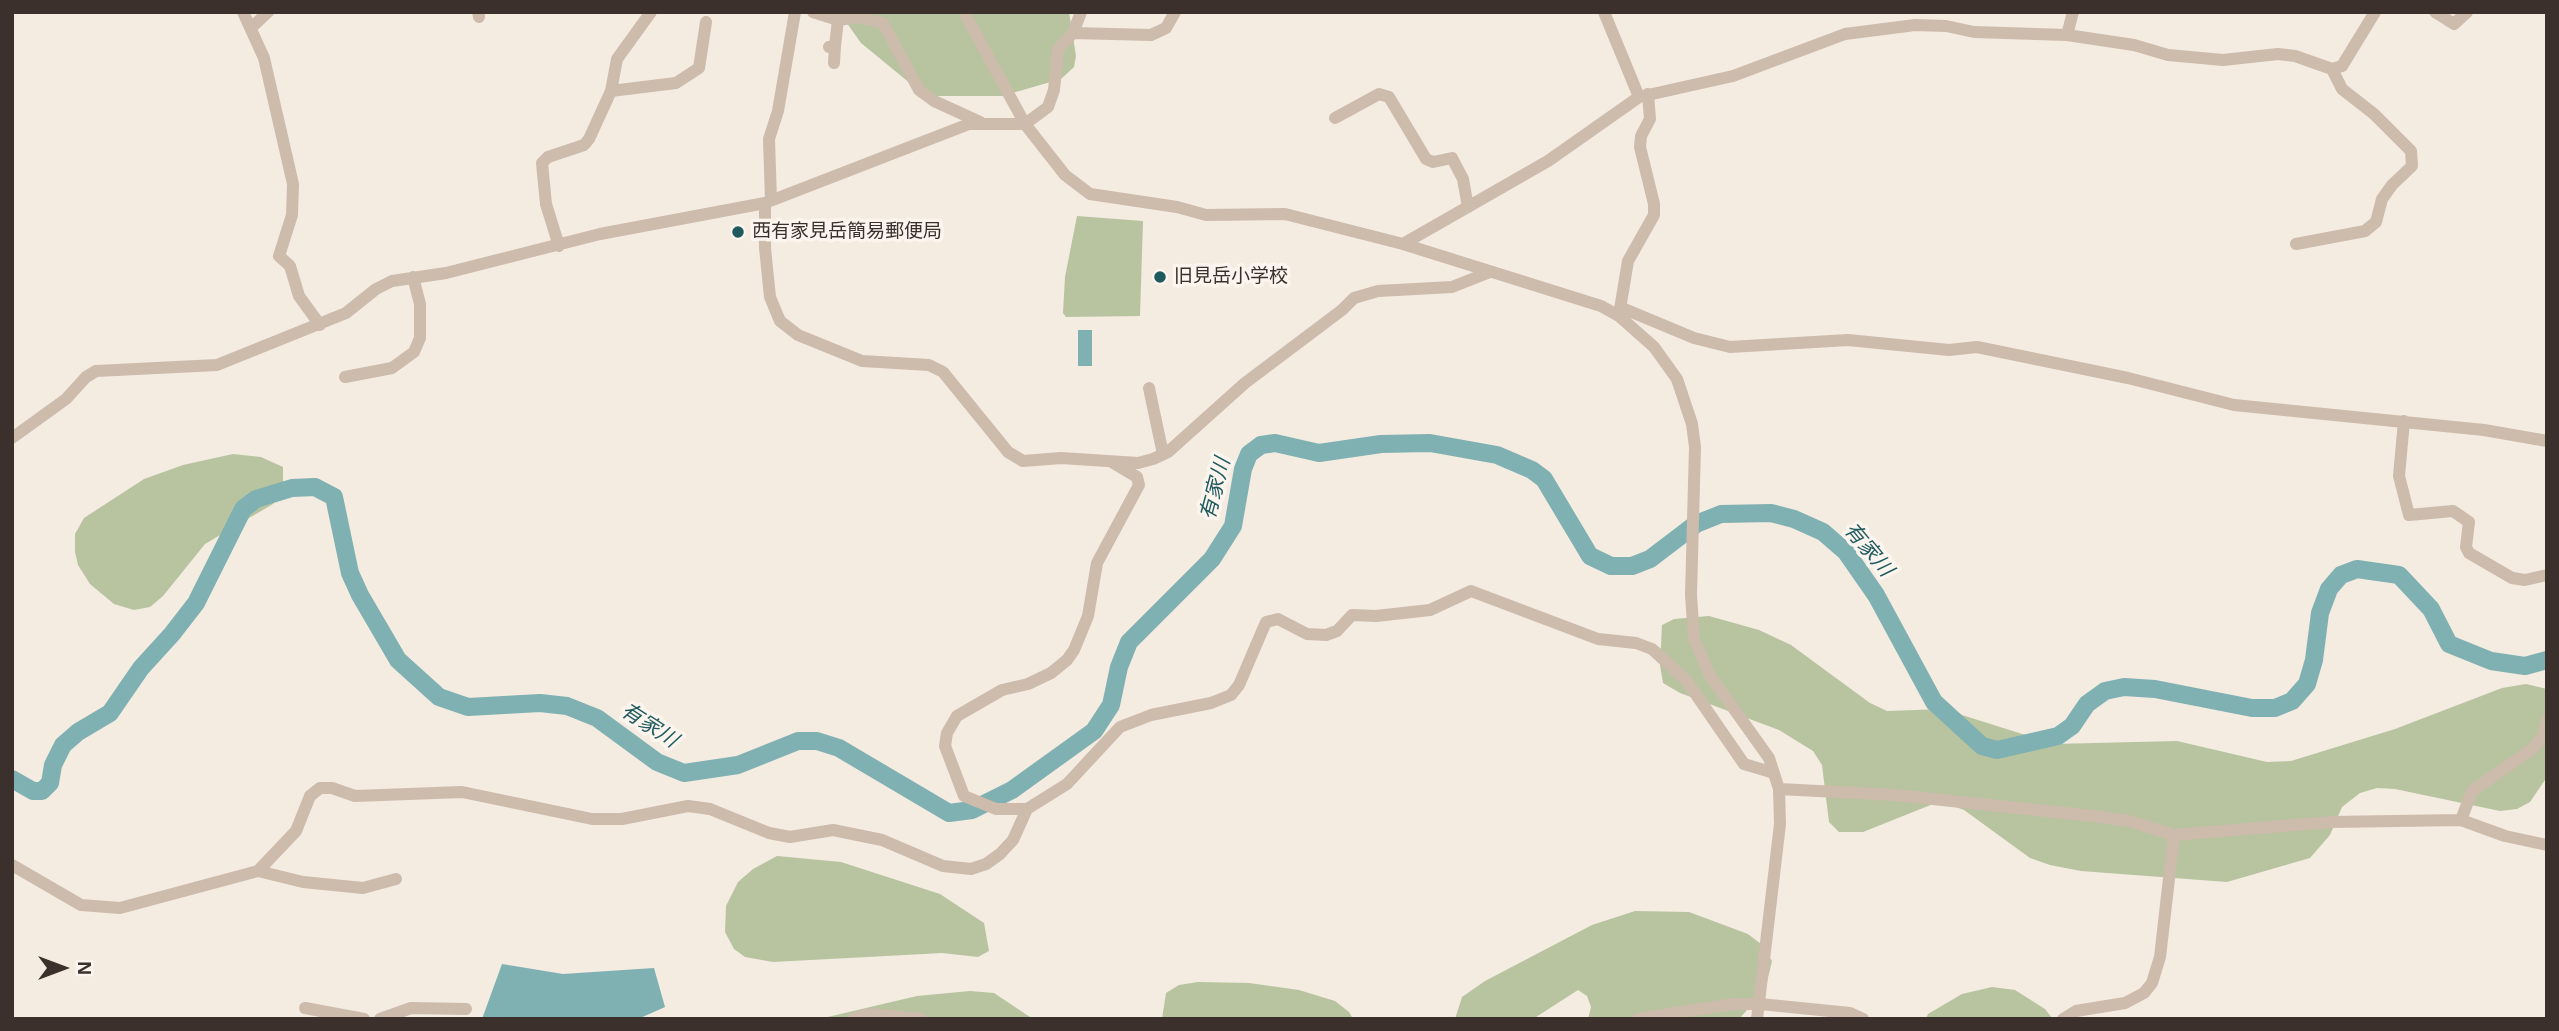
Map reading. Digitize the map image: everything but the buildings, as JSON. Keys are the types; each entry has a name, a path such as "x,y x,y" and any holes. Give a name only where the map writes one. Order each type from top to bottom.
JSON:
{"street":[{"path":"243,12 264,58 277,103 293,184 292,215 279,256 290,266 299,296 320,325"},
{"path":"251,28 268,12"},
{"path":"559,246 547,204 542,163 548,157 584,145 611,91 617,59 651,12"},
{"path":"795,12 778,111 769,139 765,248 770,297 775,314 788,328 862,360 929,365 943,372 1015,458 1023,461 1061,458 1138,463 1163,454 1245,383 1354,298 1378,291 1452,287 1490,272"},
{"path":"813,12 838,20 859,17 883,23 919,90 934,101 980,122 1025,124 1048,107 1052,98 1058,49 1073,33 1081,12"},
{"path":"964,12 1025,124 1065,175 1090,194 1177,207 1206,215 1285,214 1403,244 1582,299 1694,338 1730,347 1848,340 1949,350 1977,347 2128,378 2234,405 2403,421 2547,441"},
{"path":"1073,33 1152,36 1166,28 1175,12"},
{"path":"1604,12 1644,95 1650,119 1641,136 1640,147 1654,215 1628,261 1620,312"},
{"path":"2067,35 2073,12"},
{"path":"1403,244 1548,161 1644,95 1733,76 1845,34 1869,29 1946,26 1974,32 2067,35 2134,45 2168,55 2223,60 2277,54 2295,55 2332,69 2342,66 2375,12"},
{"path":"2435,12 2454,24 2467,12"},
{"path":"834,63 832,46 838,20"},
{"path":"611,91 676,83 699,68 706,22"},
{"path":"2296,244 2365,231 2376,222 2387,192 2412,166 2411,151 2374,114 2342,89 2332,69"},
{"path":"1335,118 1379,94 1389,97 1426,159 1433,162 1452,158 1463,179 1468,206"},
{"path":"12,438 66,399 86,377 96,371 217,365 346,313 376,289 392,281 559,246 600,234 768,202 980,122"},
{"path":"345,377 392,368 414,352 420,338 420,304 413,278"},
{"path":"1620,312 1654,346 1677,379 1692,424 1691,595 1694,639 1709,674 1761,744 1779,789 1780,824 1757,1019"},
{"path":"1149,388 1163,454"},
{"path":"2403,421 2399,476 2409,515 2453,511 2469,522 2466,548 2469,553 2512,578 2525,580 2547,575"},
{"path":"1027,809 987,807 971,799 960,789 945,746 950,724 957,716 1002,690 1028,684 1051,673 1067,660 1074,650 1088,616 1097,563 1139,485 1137,477 1117,468 1112,462"},
{"path":"258,871 296,831 310,796 320,788 332,788 355,796 462,792 592,819 622,819 688,806 710,809 769,833 790,837 833,830 882,840 943,866 971,869 986,864 1000,854 1013,840 1027,809 1067,784 1120,727 1151,715 1211,703 1231,695 1239,685 1262,627 1272,620 1286,621 1307,634 1326,635 1337,631 1352,615 1396,615 1430,610 1471,591 1598,639 1636,643 1652,649 1686,680 1744,764 1774,773"},
{"path":"1686,680 1709,674"},
{"path":"2460,820 2472,791 2532,750 2542,738 2547,720"},
{"path":"1779,789 1895,795 2093,816 2129,821 2174,835 2332,822 2460,820 2505,836 2547,845"},
{"path":"2063,1019 2076,1011 2125,1003 2144,993 2152,983 2160,957 2174,835"},
{"path":"12,865 81,905 98,908 120,908 258,871 303,882 363,888 396,879"},
{"path":"1638,1019 1733,1004 1850,1013 1863,1019"},
{"path":"305,1008 364,1019"},
{"path":"380,1019 411,1008 466,1009"},
{"path":"853,1019 869,1014 921,1019"}],"green space":[{"path":"839,12 1069,12 1076,56 1074,67 1061,79 1002,96 934,96 911,84 861,43"},
{"path":"1077,216 1143,221 1140,316 1066,317 1063,313 1065,277"},
{"path":"233,454 261,457 283,467 283,492 273,504 205,544 163,596 150,607 134,610 114,604 90,584 78,565 75,552 75,534 84,518 144,479 183,465"},
{"path":"1709,616 1759,630 1791,645 1870,703 1887,711 1943,709 2054,744 2177,741 2267,762 2291,761 2395,729 2502,688 2526,684 2547,689 2547,777 2530,802 2517,809 2500,811 2395,789 2377,788 2360,793 2342,807 2330,835 2310,858 2227,882 2081,871 2050,865 2030,858 1964,810 1953,806 1933,804 1863,832 1839,832 1829,822 1822,765 1813,751 1779,730 1680,693 1663,683 1660,665 1662,625 1674,619"},
{"path":"777,856 841,862 940,894 984,923 989,951 978,957 942,953 773,962 745,957 734,949 725,932 726,906 738,882 753,869"},
{"path":"1635,911 1689,912 1748,934 1761,944 1772,961 1765,990 1739,1019 1588,1019 1591,1007 1587,996 1578,990 1533,1019 1455,1019 1462,997 1485,981 1592,925"},
{"path":"1198,982 1249,983 1299,990 1335,1001 1349,1012 1353,1019 1162,1019 1166,993 1179,985"},
{"path":"1992,987 2015,990 2045,1009 2053,1019 1926,1019 1928,1014 1962,994"},
{"path":"970,991 994,993 1033,1019 819,1019 917,996"}],"water":[{"path":"1078,330 1092,330 1092,366 1078,366"},
{"path":"502,964 563,974 654,968 665,1007 638,1019 482,1019"}],"waterway":[{"name":"有家川","path":"12,779 33,791 42,791 50,783 53,765 63,745 78,732 110,713 141,668 196,603 243,509 256,499 292,488 315,487 334,497 350,573 360,595 398,660 439,697 468,707 540,703 567,706 597,718 657,762 684,773 738,765 798,741 817,741 839,748 949,813 972,810 1012,790 1094,731 1111,705 1119,667 1129,642 1212,559 1233,526 1243,469 1249,454 1261,445 1275,443 1319,453 1381,444 1430,443 1497,455 1532,470 1544,479 1590,556 1611,566 1632,566 1650,559 1696,524 1721,514 1771,513 1794,519 1823,532 1846,552 1876,595 1934,702 1982,746 1997,750 2058,736 2072,726 2087,704 2105,691 2124,687 2155,689 2252,708 2275,708 2292,701 2307,684 2314,660 2320,613 2329,589 2341,575 2357,569 2399,575 2431,609 2449,644 2491,661 2525,666 2547,660"}],"place":[{"name":"西有家見岳簡易郵便局","path":"738,232"},
{"name":"旧見岳小学校","path":"1160,277"}]}
